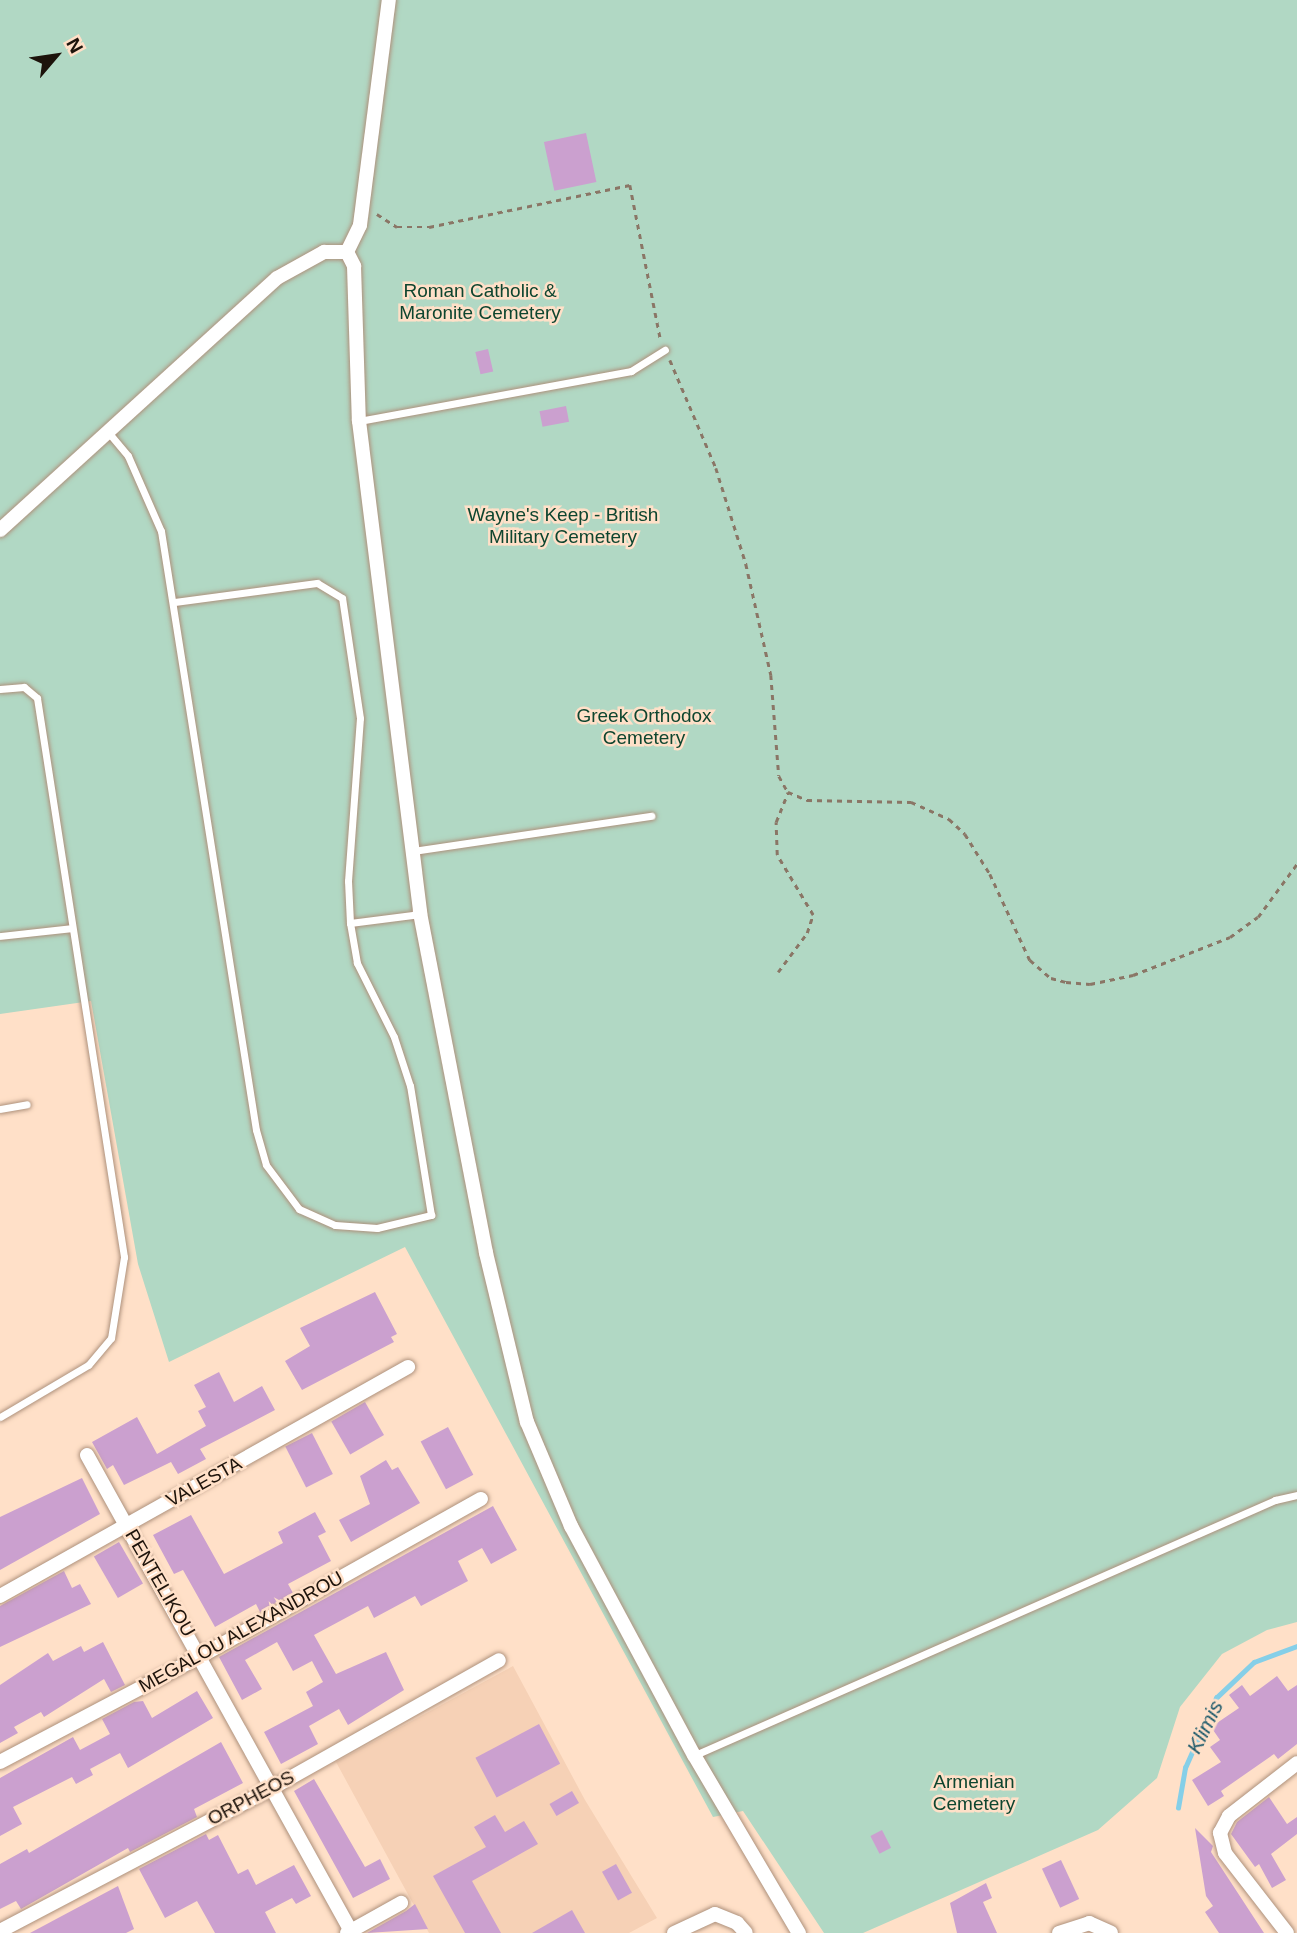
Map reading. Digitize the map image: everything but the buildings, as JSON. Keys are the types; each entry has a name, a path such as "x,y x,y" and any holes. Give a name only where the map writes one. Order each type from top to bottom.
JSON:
{"street":[{"path":"346,252 360,225 389,0"},
{"path":"0,530 277,278 324,252 346,252"},
{"path":"346,252 354,266 359,421 420,914 486,1253 527,1422 571,1526 694,1755 799,1933"},
{"name":"VALESTA","path":"0,1596 408,1367"},
{"name":"PENTELIKOU","path":"87,1455 274,1787 350,1932"},
{"name":"MEGALOU ALEXANDROU","path":"0,1762 201,1656 481,1499"},
{"name":"ORPHEOS","path":"0,1931 274,1787 499,1660"},
{"path":"1287,1933 1225,1853 1220,1833 1229,1816 1297,1763"},
{"path":"350,1932 401,1903"},
{"path":"674,1933 720,1915 746,1933"},
{"path":"1059,1933 1089,1923 1111,1933"}],"lane":[{"path":"359,421 631,371 665,349"},
{"path":"108,432 128,456 149,495 161,531 253,1116 266,1165 299,1209 335,1225 377,1228 431,1214 410,1086 394,1037 358,963 350,923 348,881 360,718 342,598 317,583 174,602"},
{"path":"0,689 24,687 37,698 124,1257 118,1310 111,1338 88,1364 0,1417"},
{"path":"413,851 651,816"},
{"path":"350,923 420,914"},
{"path":"0,936 72,928"},
{"path":"0,1109 27,1104"},
{"path":"694,1755 1262,1506 1297,1495"}],"path":[{"path":"362,200 388,223 409,228 630,185 655,324 702,432 746,564 771,675 779,776 788,792 807,800 911,802 949,820 985,865 1030,960 1051,978 1066,982 1090,984 1133,975 1230,937 1258,918 1297,864"},
{"path":"778,972 807,933 813,915 777,855 776,822 788,792"}],"shaded area":[{"path":"513,1666 585,1800 657,1918 629,1933 429,1933 336,1762"}],"green space":[{"path":"0,0 1297,0 1297,1622 1267,1630 1222,1654 1180,1707 1157,1778 1098,1830 863,1933 824,1933 743,1811 713,1817 405,1247 169,1362 138,1264 91,1001 0,1014"}],"waterway":[{"name":"Klimis","path":"1178,1808 1185,1768 1216,1698 1254,1662 1297,1646"}],"park label":[{"name":"Roman Catholic & Maronite Cemetery","path":"480,302"},
{"name":"Wayne's Keep - British Military Cemetery","path":"563,526"},
{"name":"Greek Orthodox Cemetery","path":"644,727"},
{"name":"Armenian Cemetery","path":"974,1793"}]}
